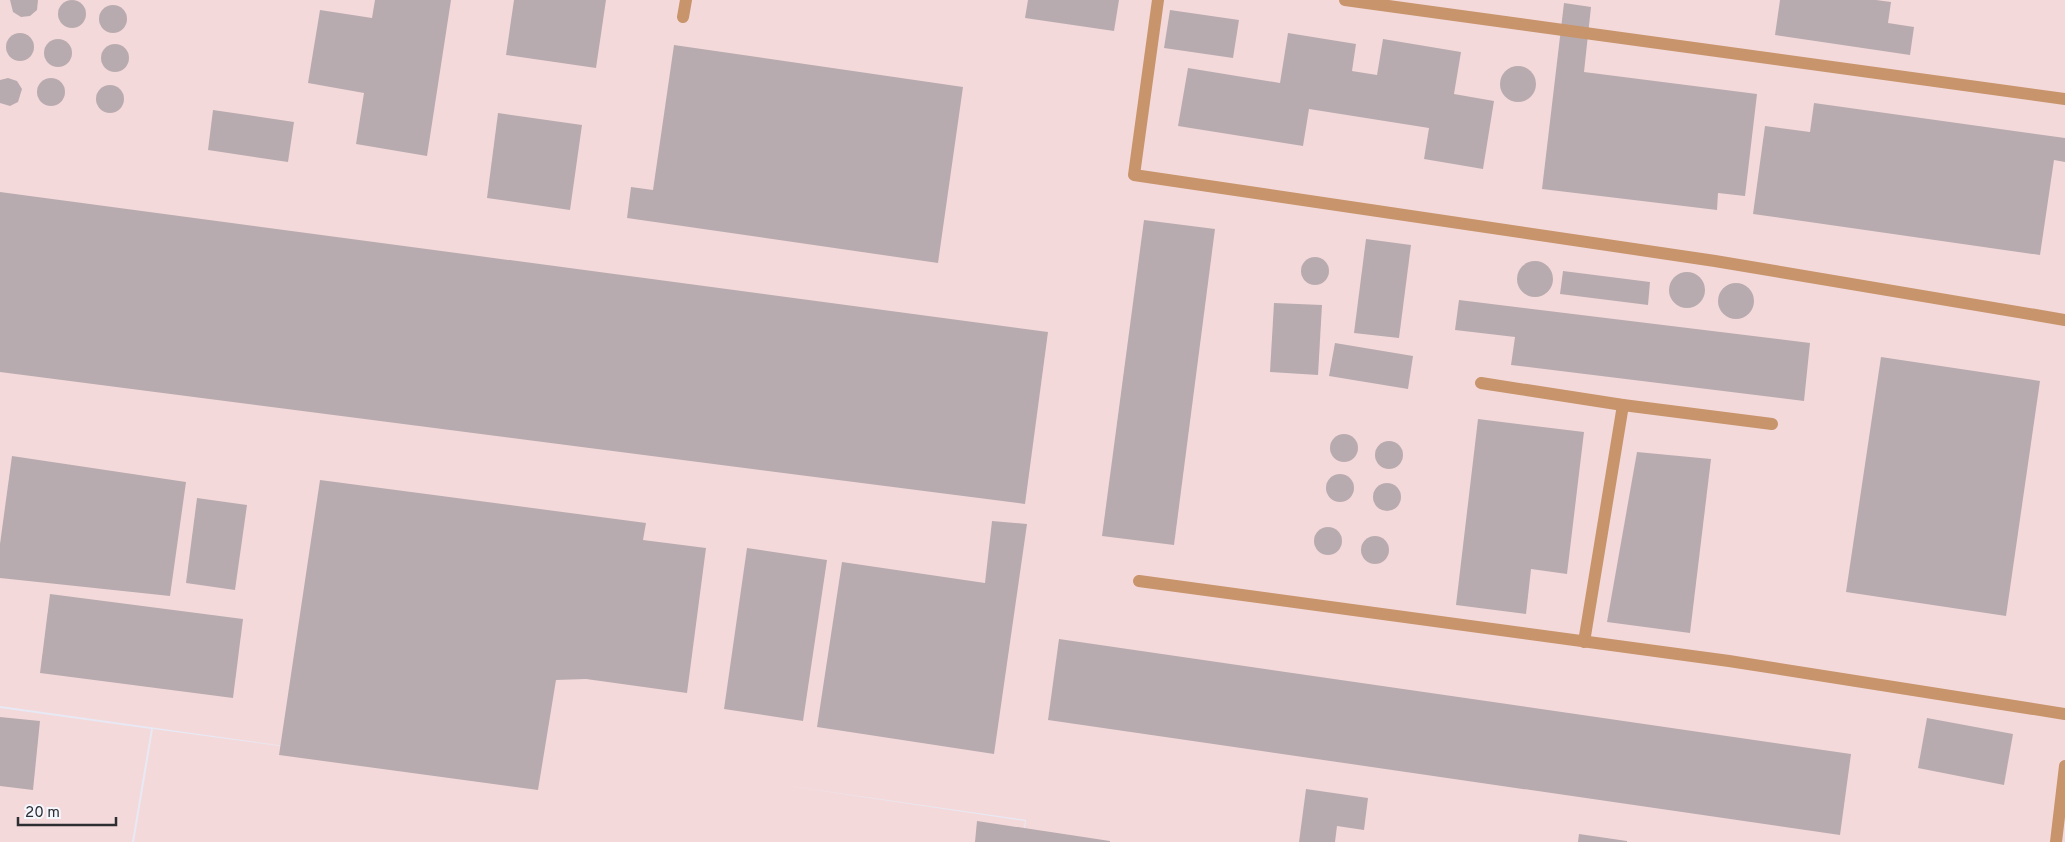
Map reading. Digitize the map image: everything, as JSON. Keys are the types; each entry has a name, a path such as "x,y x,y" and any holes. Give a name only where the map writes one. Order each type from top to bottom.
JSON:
{"lane":[{"path":"683,17 686,0"},
{"path":"1158,0 1134,175 1715,261 2065,320"},
{"path":"1345,0 2065,99"},
{"path":"1481,384 1772,424"},
{"path":"1584,642 1623,405"},
{"path":"1139,581 1729,661 2065,714"},
{"path":"2056,842 2065,766"}],"shaded area":[{"path":"0,0 2065,0 2065,842 1023,842 1026,820 775,784 1025,821 1022,842 134,842 153,729 384,760 0,706"},
{"path":"0,708 151,729 132,842 0,842"}],"building":[{"path":"10,0 38,0 37,10 30,16 21,17 13,12"},
{"path":"72,0 82,4 86,14 82,24 72,28 62,24 58,14 62,4"},
{"path":"375,0 451,0 427,156 356,144 364,93 308,83 320,10 372,18"},
{"path":"514,0 606,0 596,68 506,55"},
{"path":"1028,0 1119,0 1114,31 1025,18"},
{"path":"1780,0 1876,0 1891,2 1888,23 1914,27 1910,55 1775,35"},
{"path":"1564,3 1591,7 1584,72 1757,94 1745,196 1718,193 1717,210 1542,189"},
{"path":"113,5 123,9 127,19 123,29 113,33 103,29 99,19 103,9"},
{"path":"1170,10 1239,20 1233,58 1164,48"},
{"path":"20,33 30,37 34,47 30,57 20,61 10,57 6,47 10,37"},
{"path":"1288,33 1356,44 1352,71 1377,75 1383,39 1461,52 1454,94 1494,101 1483,169 1424,159 1429,128 1309,109 1303,146 1178,126 1188,68 1280,83"},
{"path":"58,39 68,43 72,53 68,63 58,67 48,63 44,53 48,43"},
{"path":"115,44 125,48 129,58 125,68 115,72 105,68 101,58 105,48"},
{"path":"674,45 963,87 938,263 627,218 631,187 653,190"},
{"path":"1518,66 1531,71 1536,84 1531,97 1518,102 1505,97 1500,84 1505,71"},
{"path":"8,78 17,81 22,89 18,102 10,106 0,103 0,80"},
{"path":"51,78 61,82 65,92 61,102 51,106 41,102 37,92 41,82"},
{"path":"110,85 120,89 124,99 120,109 110,113 100,109 96,99 100,89"},
{"path":"1814,103 2065,138 2065,162 2054,160 2040,255 1753,214 1765,126 1810,132"},
{"path":"213,110 294,122 288,162 208,150"},
{"path":"498,113 582,125 570,210 487,198"},
{"path":"0,192 1048,332 1025,504 0,372"},
{"path":"1144,220 1215,229 1174,545 1102,536"},
{"path":"1366,239 1411,245 1399,338 1354,333"},
{"path":"1315,257 1325,261 1329,271 1325,281 1315,285 1305,281 1301,271 1305,261"},
{"path":"1535,261 1548,266 1553,279 1548,292 1535,297 1522,292 1517,279 1522,266"},
{"path":"1563,271 1650,282 1648,305 1560,294"},
{"path":"1687,272 1700,277 1705,290 1700,303 1687,308 1674,303 1669,290 1674,277"},
{"path":"1736,283 1749,288 1754,301 1749,314 1736,319 1723,314 1718,301 1723,288"},
{"path":"1459,300 1810,343 1804,401 1511,365 1515,337 1455,330"},
{"path":"1274,303 1322,305 1318,375 1270,372"},
{"path":"1335,343 1413,356 1408,389 1329,376"},
{"path":"1881,357 2040,381 2006,616 1846,592"},
{"path":"1478,419 1584,432 1567,574 1531,569 1526,614 1456,605"},
{"path":"1344,434 1354,438 1358,448 1354,458 1344,462 1334,458 1330,448 1334,438"},
{"path":"1389,441 1399,445 1403,455 1399,465 1389,469 1379,465 1375,455 1379,445"},
{"path":"1637,452 1711,459 1690,633 1607,622"},
{"path":"12,456 186,482 170,596 0,578 0,544"},
{"path":"1340,474 1350,478 1354,488 1350,498 1340,502 1330,498 1326,488 1330,478"},
{"path":"320,480 646,523 643,540 706,548 687,693 586,679 556,680 538,790 279,755"},
{"path":"1387,483 1397,487 1401,497 1397,507 1387,511 1377,507 1373,497 1377,487"},
{"path":"197,498 247,505 235,590 186,583"},
{"path":"992,521 1027,524 994,754 817,727 842,562 985,583"},
{"path":"1328,527 1338,531 1342,541 1338,551 1328,555 1318,551 1314,541 1318,531"},
{"path":"1375,536 1385,540 1389,550 1385,560 1375,564 1365,560 1361,550 1365,540"},
{"path":"747,548 827,560 803,721 724,709"},
{"path":"50,594 243,619 233,698 40,673"},
{"path":"1059,639 1851,754 1840,835 1048,720"},
{"path":"0,717 40,721 33,790 0,786"},
{"path":"1927,718 2013,734 2004,785 1918,768"},
{"path":"1306,789 1368,798 1364,830 1337,826 1335,842 1299,842"},
{"path":"977,821 1110,841 1110,842 975,842"},
{"path":"1579,834 1627,841 1627,842 1578,842"}]}
